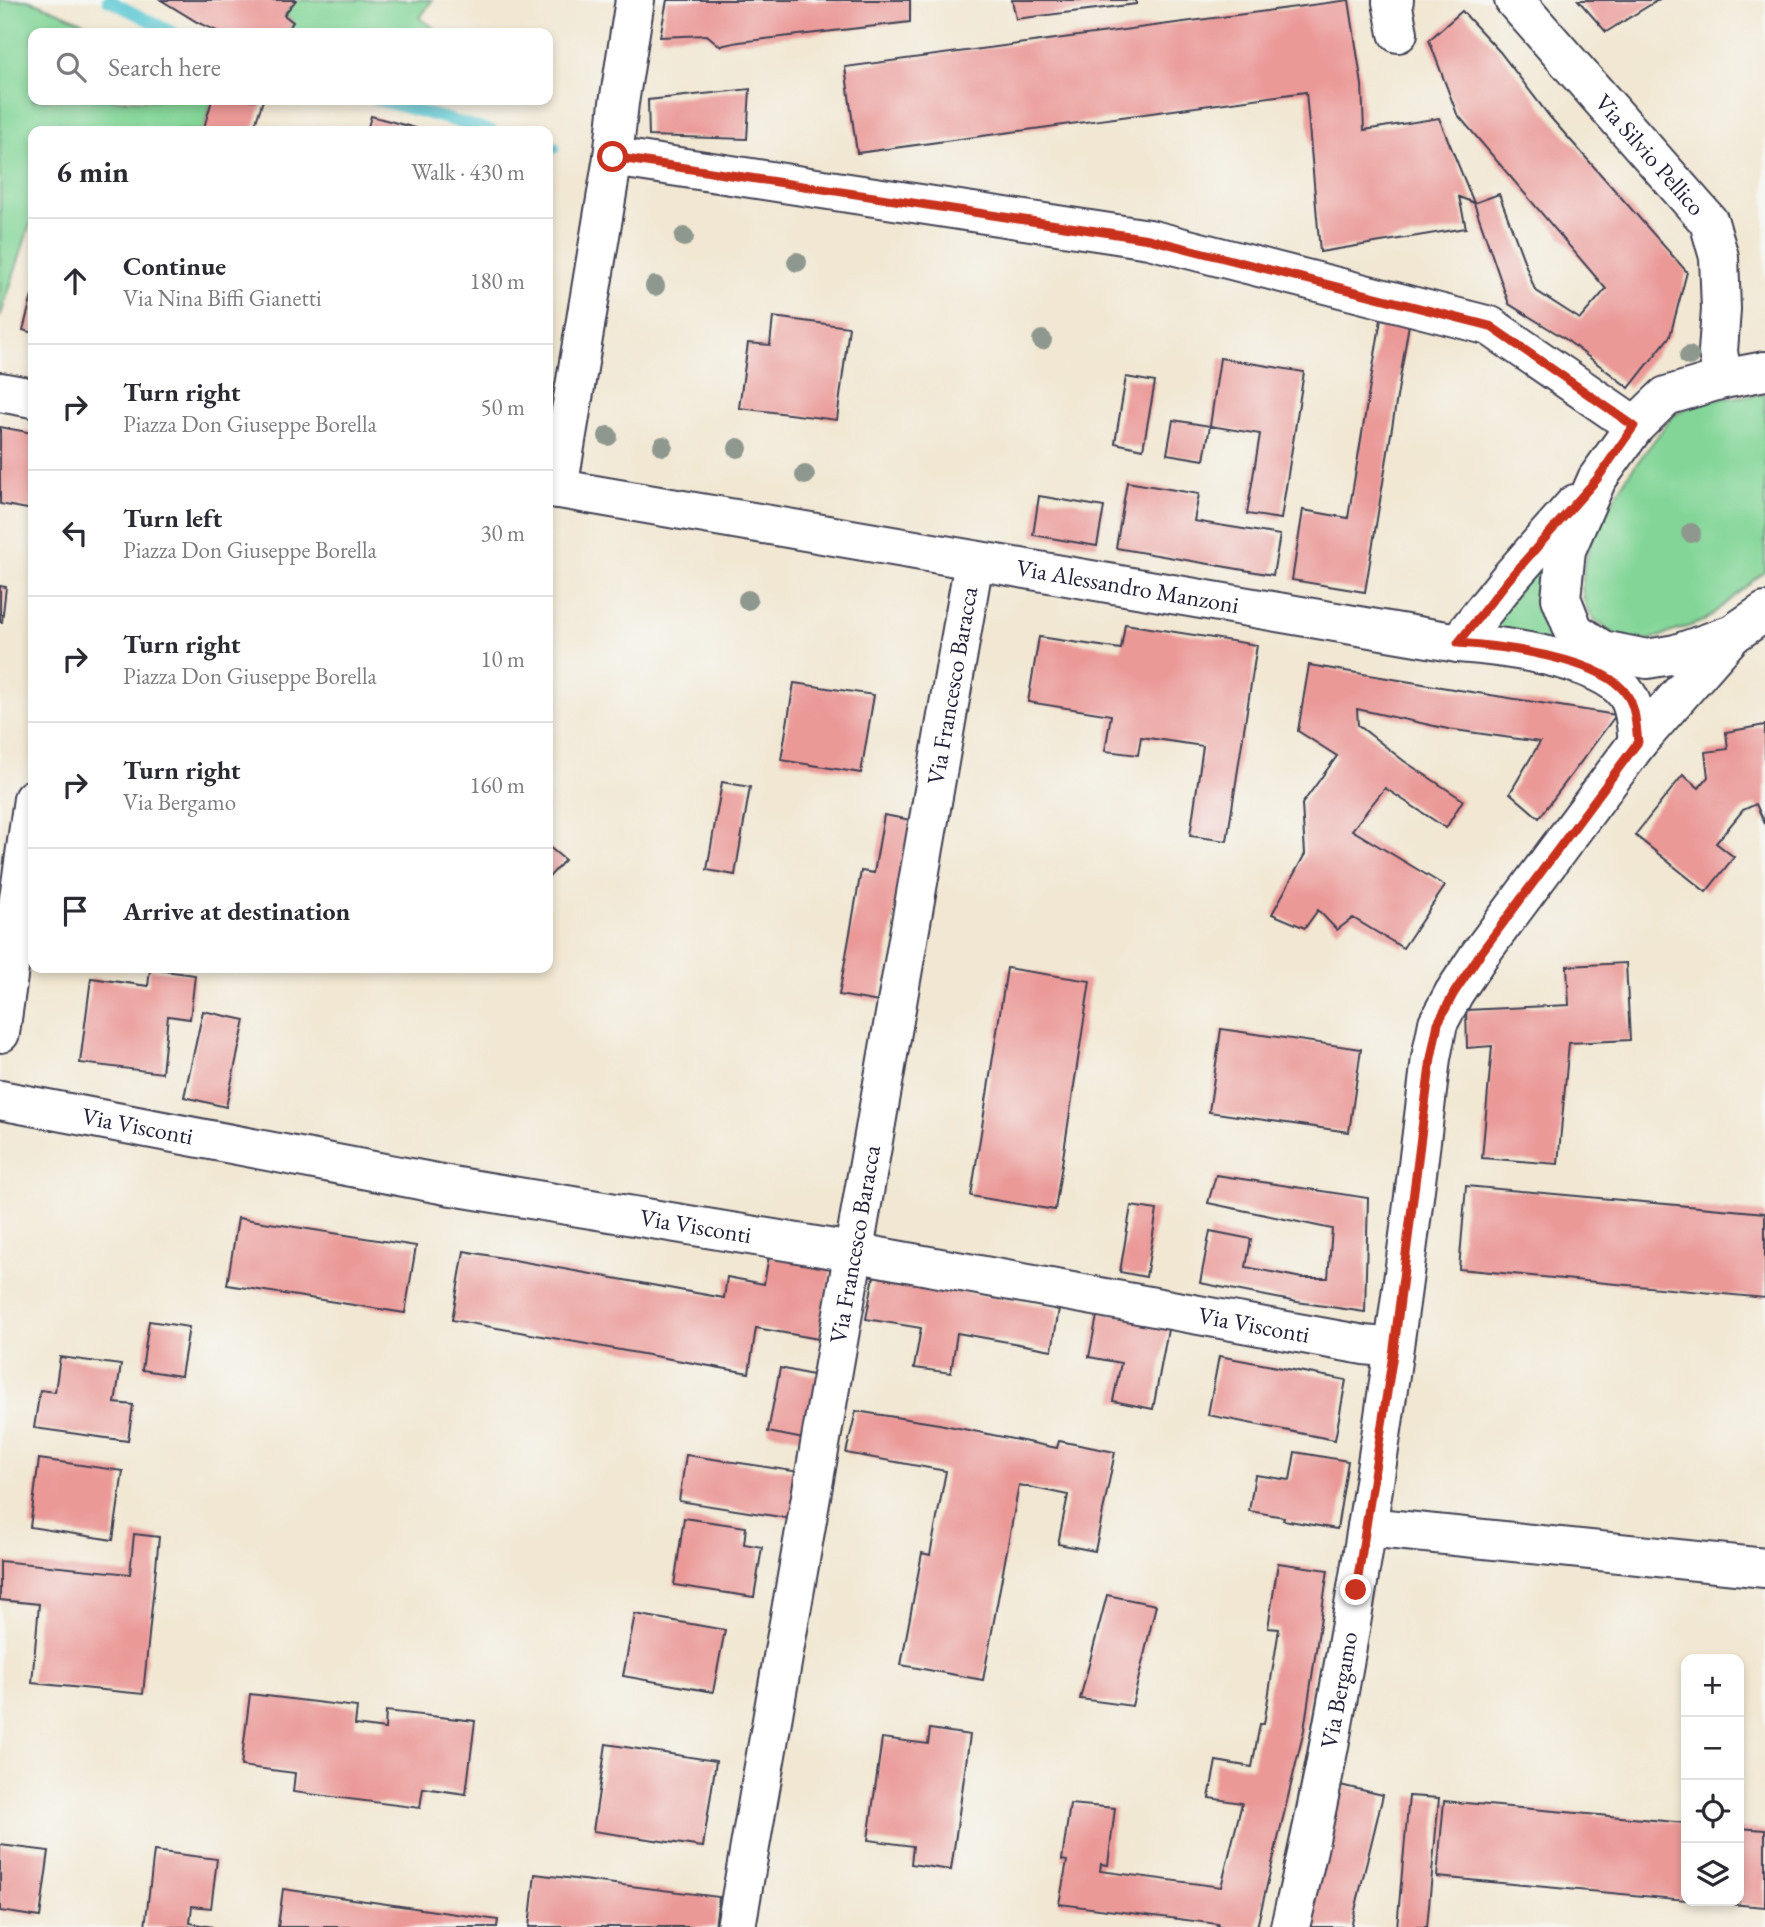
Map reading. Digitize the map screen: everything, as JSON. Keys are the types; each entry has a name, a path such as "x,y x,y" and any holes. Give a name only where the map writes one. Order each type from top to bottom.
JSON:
{"street":[{"path":"553,488 613,157 635,0"},
{"name":"Via Silvio Pellico","path":"1514,0 1709,222 1720,257 1718,352 1723,379"},
{"path":"613,157 1149,239 1490,326 1634,426"},
{"path":"1458,643 1509,579 1597,479 1634,426 1667,396 1723,379 1765,371"},
{"path":"0,392 28,397"},
{"path":"1597,479 1566,550 1561,598 1574,631 1602,650 1647,659 1676,654 1733,634 1765,612"},
{"name":"Via Alessandro Manzoni","path":"553,488 1458,643 1520,650 1576,664 1614,681 1627,694 1634,714 1638,742"},
{"name":"Via Francesco Baracca","path":"736,1927 974,561"},
{"name":"Via Bergamo","path":"1290,1927 1320,1796 1367,1527 1438,1023 1480,954 1638,742 1733,634"},
{"path":"0,1033 28,834"},
{"name":"Via Visconti","path":"0,1100 452,1186 852,1252 1364,1345 1394,1348"},
{"path":"1367,1527 1765,1568"}],"green space":[{"path":"0,0 30,0 97,28 28,28 28,105 211,105 204,126 28,126 28,230 0,318"},
{"path":"296,0 432,0 420,18 434,28 289,28 293,22 284,15"},
{"path":"1765,394 1765,571 1704,621 1649,640 1619,638 1595,620 1586,608 1582,589 1584,566 1593,535 1628,475 1672,417 1699,401"},
{"path":"1546,557 1556,643 1485,631"}],"building":[{"path":"161,0 296,0 284,15 293,22 289,28 210,28"},
{"path":"667,0 910,0 910,22 720,46 707,35 660,37"},
{"path":"1012,0 1136,0 1136,4 1016,19"},
{"path":"1349,0 1362,85 1364,130 1439,118 1474,203 1459,197 1466,228 1320,252 1306,92 857,153 845,67"},
{"path":"1578,0 1658,0 1606,32"},
{"path":"1462,11 1500,52 1550,117 1687,272 1670,336 1629,388 1564,338 1509,304 1474,203 1499,194 1535,290 1580,319 1606,289 1457,114 1429,40"},
{"path":"750,89 747,139 649,136 648,100"},
{"path":"211,105 261,105 255,126 204,126"},
{"path":"371,116 408,126 368,126"},
{"path":"28,311 28,332 23,330"},
{"path":"773,317 849,327 837,420 739,408 748,343 770,345"},
{"path":"1381,319 1409,324 1365,592 1292,580 1303,510 1348,518"},
{"path":"1220,358 1304,372 1281,519 1247,514 1260,434 1210,426"},
{"path":"1126,377 1155,382 1143,449 1115,443"},
{"path":"1173,420 1210,426 1204,460 1167,454"},
{"path":"0,427 28,432 28,509 0,504"},
{"path":"1127,482 1199,494 1194,521 1280,535 1273,575 1116,548"},
{"path":"1039,496 1104,507 1097,546 1033,535"},
{"path":"0,586 6,587 2,622 0,622"},
{"path":"1125,624 1257,645 1227,841 1190,836 1203,746 1141,737 1138,755 1105,751 1111,715 1028,702 1039,637 1121,649"},
{"path":"1309,665 1616,715 1539,818 1510,793 1540,742 1448,729 1357,709 1358,725 1404,761 1463,800 1446,828 1385,788 1352,830 1445,886 1403,948 1353,918 1337,930 1318,910 1305,928 1272,914 1305,854 1302,804 1337,756 1298,731"},
{"path":"794,683 874,695 861,773 781,760"},
{"path":"1765,725 1765,824 1756,804 1743,810 1716,843 1734,857 1706,892 1635,835 1683,775 1699,788 1708,777 1705,752 1728,749 1726,732"},
{"path":"722,782 750,787 735,875 707,870"},
{"path":"884,815 911,820 879,1002 839,995 861,871 874,873"},
{"path":"553,850 565,860 553,873"},
{"path":"1626,963 1630,1040 1569,1043 1558,1164 1482,1158 1492,1046 1467,1048 1466,1010 1569,1005 1567,966"},
{"path":"1007,968 1090,981 1055,1210 971,1196"},
{"path":"150,973 195,975 190,1019 168,1016 162,1073 80,1063 91,978 148,986"},
{"path":"203,1011 245,1020 226,1107 184,1097"},
{"path":"1221,1029 1361,1049 1349,1132 1209,1112"},
{"path":"1216,1175 1368,1198 1365,1312 1200,1283 1210,1231 1251,1239 1246,1267 1302,1278 1328,1278 1332,1229 1208,1203"},
{"path":"1466,1186 1765,1213 1765,1298 1459,1269"},
{"path":"1131,1206 1157,1210 1146,1277 1120,1272"},
{"path":"238,1218 416,1246 405,1313 227,1285"},
{"path":"464,1251 724,1298 727,1277 764,1284 769,1256 832,1268 819,1339 756,1328 749,1373 452,1320"},
{"path":"874,1276 1059,1309 1052,1350 957,1333 951,1373 914,1368 921,1328 866,1319"},
{"path":"1098,1311 1169,1324 1153,1409 1113,1401 1121,1363 1089,1357"},
{"path":"149,1321 189,1327 181,1376 142,1370"},
{"path":"1219,1356 1346,1380 1335,1440 1208,1415"},
{"path":"60,1357 121,1365 115,1403 133,1405 128,1441 34,1428 40,1390 55,1392"},
{"path":"780,1368 826,1378 814,1441 768,1432"},
{"path":"856,1411 939,1424 1057,1448 1059,1441 1115,1452 1095,1551 1058,1544 1068,1495 1019,1485 983,1680 901,1665 922,1553 930,1555 946,1471 846,1453"},
{"path":"1295,1452 1348,1461 1337,1529 1249,1511 1255,1475 1290,1480"},
{"path":"686,1455 800,1472 793,1519 679,1501"},
{"path":"39,1459 123,1471 113,1540 30,1527"},
{"path":"684,1518 746,1527 744,1544 762,1547 754,1597 674,1585"},
{"path":"134,1534 159,1537 143,1694 32,1683 39,1604 0,1600 0,1561 130,1574"},
{"path":"1278,1563 1328,1570 1304,1730 1257,1927 1217,1927 1218,1924 1059,1904 1067,1861 1062,1860 1070,1804 1115,1808 1108,1865 1101,1864 1100,1871 1221,1887 1242,1803 1209,1798 1216,1761 1252,1767 1260,1724 1264,1724 1279,1629 1268,1628"},
{"path":"1107,1595 1156,1605 1132,1706 1080,1699"},
{"path":"635,1614 725,1630 713,1692 623,1676"},
{"path":"250,1694 357,1707 355,1725 385,1729 386,1711 475,1721 466,1794 423,1788 420,1808 293,1792 295,1773 241,1766"},
{"path":"930,1729 970,1735 951,1870 911,1864 913,1846 868,1840 882,1738 928,1744"},
{"path":"606,1744 716,1761 703,1847 593,1831"},
{"path":"1340,1785 1383,1795 1351,1927 1306,1927"},
{"path":"1409,1796 1439,1798 1427,1927 1397,1927"},
{"path":"1444,1801 1681,1823 1681,1900 1437,1877"},
{"path":"1744,1828 1765,1830 1765,1907 1744,1905"},
{"path":"0,1845 49,1851 40,1917 0,1911"},
{"path":"154,1851 217,1859 211,1908 192,1906 190,1923 213,1927 145,1927"},
{"path":"535,1874 719,1897 715,1927 529,1927"},
{"path":"283,1889 498,1920 497,1927 278,1927"}],"waterway":[{"path":"108,0 164,28"},
{"path":"396,105 473,126"}],"route":[{"path":"613,157 1149,239 1490,326 1634,426 1597,479 1509,579 1458,643 1520,650 1576,664 1614,681 1627,694 1634,714 1638,742 1480,954 1438,1023 1431,1058 1394,1348 1356,1590"}]}
